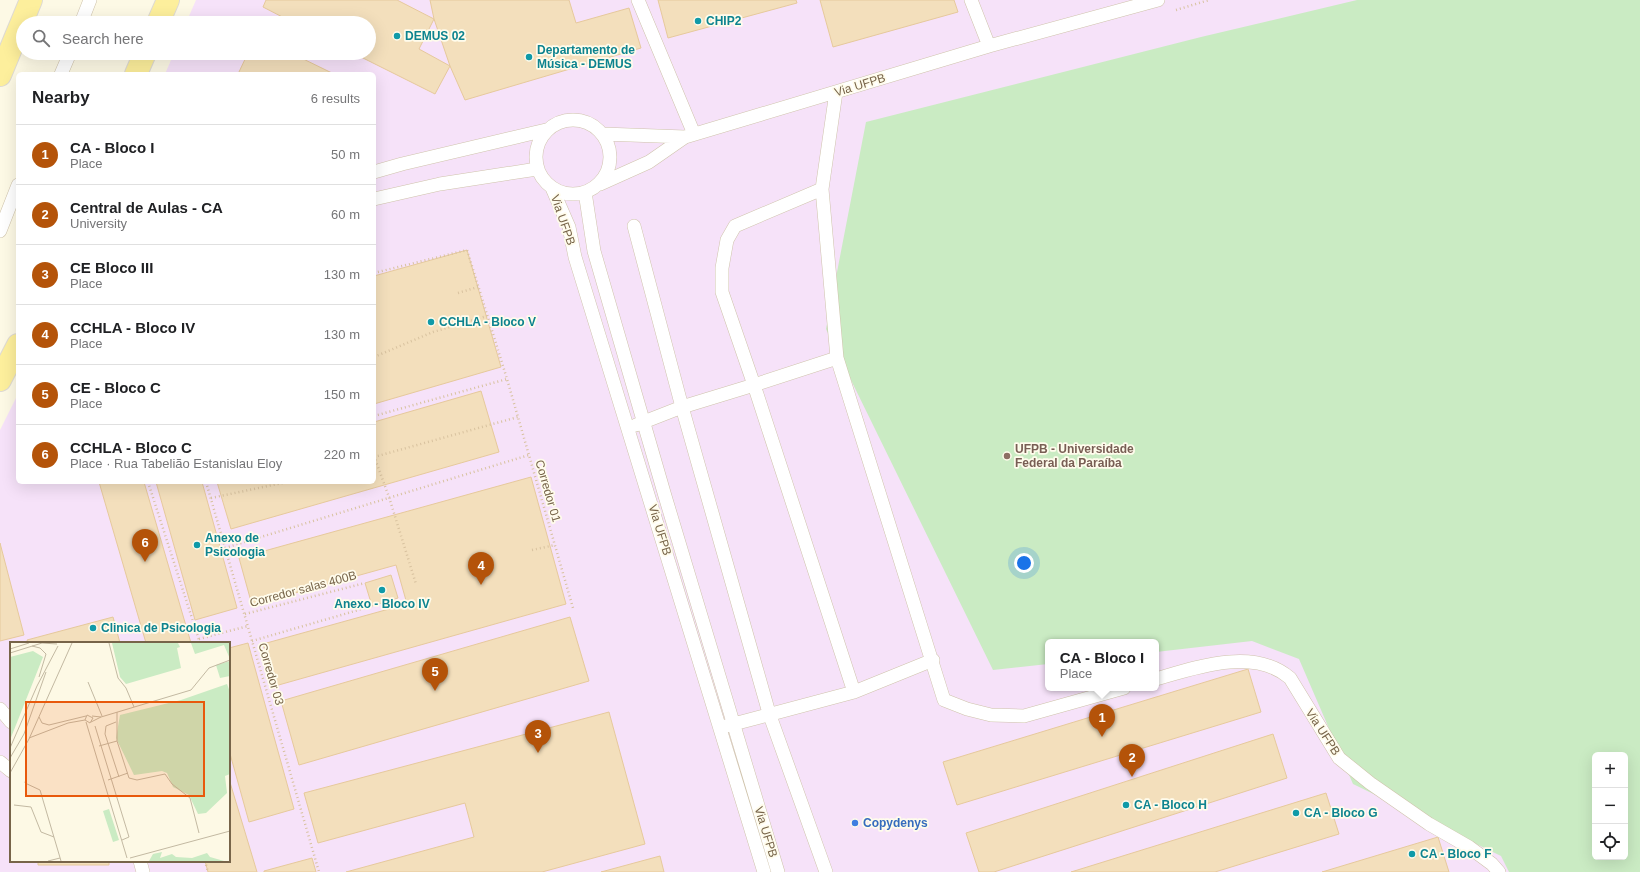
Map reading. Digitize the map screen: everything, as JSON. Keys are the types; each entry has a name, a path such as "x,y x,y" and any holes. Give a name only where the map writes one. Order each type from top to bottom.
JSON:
{"main road":[{"path":"24,16 31,0"},
{"path":"161,16 168,0"},
{"path":"0,75 16,36"},
{"path":"137,72 142,60"},
{"path":"0,380 16,349"}],"lane":[{"path":"84,16 90,0"},
{"path":"638,0 690,135"},
{"path":"971,0 989,46"},
{"name":"Via UFPB","path":"537,169 543,180 552,188 568,194 585,192 649,162 690,135 989,46 1158,0"},
{"path":"62,72 67,60"},
{"path":"836,92 822,189 837,358 933,660 944,700 967,709 991,715 1024,716 1113,691"},
{"path":"376,171 546,130 560,121 576,119 591,124 604,134"},
{"path":"376,199 440,184 537,169 535,155 538,141 546,130"},
{"name":"Via UFPB","path":"598,185 607,174 611,161 610,147 604,134 690,135"},
{"name":"Via UFPB","path":"552,188 569,227 575,257 764,872"},
{"path":"822,189 735,226 726,240 722,268 722,292 754,385 854,692"},
{"path":"0,231 16,190"},
{"name":"Via UFPB","path":"585,192 594,251 778,872"},
{"path":"634,226 682,407 770,713 826,872"},
{"path":"628,427 644,423 682,407 837,358"},
{"path":"720,728 770,713 854,692 933,660"},
{"name":"Via UFPB","path":"1159,678 1219,664 1249,661 1280,669 1290,678 1340,758 1370,783 1429,824 1469,847 1492,864 1499,872"},
{"path":"0,709 10,721"},
{"path":"0,762 10,770"},
{"path":"140,862 143,872"}],"path":[{"name":"Corredor 01","path":"376,273 467,250 507,379 573,608"},
{"path":"458,293 478,287"},
{"path":"376,355 434,332 487,316"},
{"path":"376,415 507,379"},
{"path":"376,456 518,417"},
{"path":"225,548 529,455"},
{"path":"376,462 389,497 416,584"},
{"path":"149,484 200,642"},
{"name":"Corredor 03","path":"207,484 319,872"},
{"path":"211,498 277,484"},
{"path":"532,550 555,545"},
{"name":"Corredor salas 400B","path":"245,614 365,582"},
{"path":"252,641 372,606"},
{"path":"199,639 248,626"},
{"path":"205,862 208,872"}],"shaded area":[{"name":"UFPB - Universidade Federal da Paraíba","path":"196,0 1640,0 1640,872 0,872 0,430 16,398 16,484 376,484 376,72 166,72 171,60 376,60 376,16 189,16"}],"green space":[{"path":"1357,0 1640,0 1640,872 1509,872 1501,856 1353,784 1299,659 1252,641 1159,652 1159,639 1045,639 1045,664 993,670 826,329 866,122 1201,37"}],"building":[{"name":"DEMUS 02","path":"266,0 397,0 434,19 419,49 450,66 435,94 367,60 376,60 376,16 280,16 263,7"},
{"name":"Departamento de Música - DEMUS","path":"430,0 569,0 576,23 629,8 641,48 465,100 450,66 434,19"},
{"name":"CHIP2","path":"658,0 796,0 797,3 668,38"},
{"path":"820,0 954,0 958,12 833,47"},
{"path":"245,60 305,60 330,72 239,72"},
{"name":"CCHLA - Bloco V","path":"467,250 501,367 376,403 376,275"},
{"path":"481,391 499,452 231,529 218,484 376,484 376,421"},
{"path":"531,477 566,604 275,686 263,644 407,604 396,565 252,605 239,558"},
{"path":"100,484 145,484 191,642 146,642"},
{"name":"Anexo de Psicologia","path":"157,484 203,484 237,608 195,620"},
{"path":"0,543 24,635 0,641"},
{"name":"Anexo - Bloco IV","path":"391,575 398,598 372,606 365,583"},
{"name":"Clinica de Psicologia","path":"113,617 120,642 28,642 27,640"},
{"path":"570,617 589,681 299,765 281,701"},
{"path":"248,643 294,809 249,822 230,754 230,648"},
{"path":"1248,669 1261,712 957,805 943,762"},
{"path":"609,712 645,844 542,872 346,872 474,837 465,803 318,843 304,793"},
{"name":"CA - Bloco H","path":"1273,734 1287,778 994,872 979,872 966,833"},
{"path":"230,782 257,872 208,872 205,862 230,862"},
{"name":"CA - Bloco G","path":"1326,793 1339,834 1215,872 1071,872"},
{"name":"CA - Bloco F","path":"1438,837 1449,872 1322,872"},
{"path":"660,856 664,872 601,872"},
{"path":"312,858 316,872 264,872 264,871"},
{"path":"38,862 109,862 109,865 38,865"}],"place":[{"name":"CHIP2","path":"698,21"},
{"name":"DEMUS 02","path":"397,36"},
{"name":"Departamento de Música - DEMUS","path":"529,57"},
{"name":"CCHLA - Bloco V","path":"431,322"},
{"name":"UFPB - Universidade Federal da Paraíba","path":"1007,456"},
{"name":"Anexo de Psicologia","path":"197,545"},
{"name":"CCHLA - Bloco C","path":"145,562"},
{"name":"CCHLA - Bloco IV","path":"481,585"},
{"name":"Anexo - Bloco IV","path":"382,590"},
{"name":"Clinica de Psicologia","path":"93,628"},
{"name":"CE - Bloco C","path":"435,691"},
{"name":"CA - Bloco I","path":"1102,737"},
{"name":"CE Bloco III","path":"538,753"},
{"name":"Central de Aulas - CA","path":"1132,777"},
{"name":"CA - Bloco H","path":"1126,805"},
{"name":"CA - Bloco G","path":"1296,813"},
{"name":"Copydenys","path":"855,823"},
{"name":"CA - Bloco F","path":"1412,854"}]}
